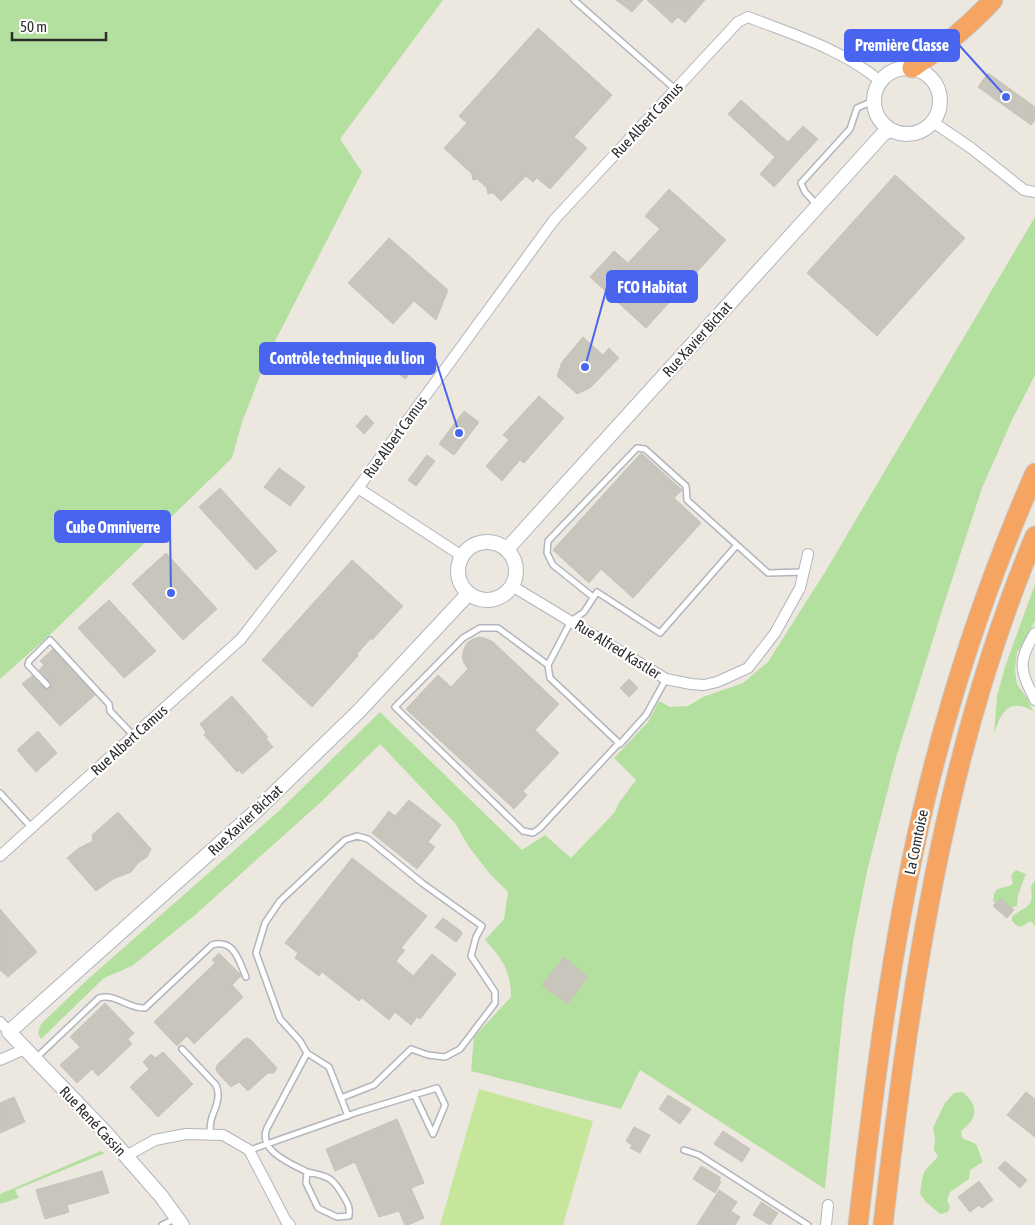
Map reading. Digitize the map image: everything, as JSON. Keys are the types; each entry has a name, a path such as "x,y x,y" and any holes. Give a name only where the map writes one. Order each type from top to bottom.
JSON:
{"highway":[{"path":"912,68 952,40 992,0"},
{"name":"La Comtoise","path":"858,1225 888,996 922,811 946,721 976,624 1002,551 1035,474"},
{"name":"La Comtoise","path":"884,1222 903,1063 918,967 935,870 950,800 987,669 1035,536"}],"main road":[{"path":"912,68 923,72 932,79 938,89 940,100 939,112 933,122 924,130 913,134 900,134 889,130 878,117 873,102 875,90 880,80 895,70 912,68"},
{"name":"Rue Xavier Bichat","path":"506,549 882,134 889,130"},
{"path":"483,542 498,544 506,549 513,557 516,566 516,577 506,594 497,599 487,600 477,599 468,594 459,580 458,563 462,556 469,548 483,542"},
{"name":"Rue Xavier Bichat","path":"4,1027 254,814 359,711 468,594"},
{"name":"Rue René Cassin","path":"4,1027 104,1131 179,1221"}],"street":[{"name":"Rue Albert Camus","path":"0,856 241,638 358,488 554,220 738,22 748,17 844,55 880,80"},
{"path":"933,122 971,148 1024,190 1035,192"},
{"path":"358,488 462,556"},
{"name":"Rue Alfred Kastler","path":"512,586 666,680 704,685 717,682 748,668 775,633 800,588 808,554"},
{"path":"1035,632 1027,646 1022,664 1025,679 1035,700"},
{"path":"0,1060 24,1049"},
{"path":"126,1156 155,1140 186,1134 223,1135 249,1150 286,1221 290,1225"},
{"path":"826,1225 828,1205"}],"lane":[{"path":"574,0 675,90"},
{"path":"818,206 804,192 802,183 850,128 858,108 873,102"},
{"path":"593,597 553,565 547,553 548,541 637,448 645,449 686,486 687,500 768,574 803,572"},
{"path":"619,744 550,678 548,665 571,621 584,612 597,592 660,633 737,545"},
{"path":"548,665 498,628 480,628 463,638 395,707 524,831 533,833 540,828 646,715 666,680"},
{"path":"47,685 28,665 29,661 50,640 109,704 110,711 134,736"},
{"path":"0,793 32,828"},
{"path":"341,1098 374,1085 411,1049 428,1056 444,1057 460,1049 495,1003 495,992 471,956 476,937 482,926 422,883 368,839 357,836 345,840 280,901 265,923 256,953 280,1019 300,1041 307,1053 329,1067 341,1098 348,1116"},
{"path":"35,1059 99,998 106,996 116,998 136,1008 145,1008 212,945 229,945 234,950 246,977"},
{"path":"182,1049 216,1085 219,1091 218,1102 211,1120 210,1135"},
{"path":"307,1053 265,1132 268,1145 275,1155 307,1172 322,1175 336,1183 350,1207 349,1216 337,1217 318,1208 306,1183 307,1172"},
{"path":"249,1150 414,1094 437,1088 445,1105 433,1134 414,1094"},
{"path":"684,1150 699,1155 808,1225"},
{"path":"162,1225 179,1221"}],"green space":[{"path":"0,0 443,0 340,139 362,172 269,353 242,422 232,458 54,631 0,679"},
{"path":"1035,217 1035,375 1012,420 982,488 896,758 867,871 854,937 844,1003 825,1189 640,1070 621,1109 471,1071 474,1037 511,997 511,988 504,965 485,940 504,919 508,892 490,874 469,847 455,823 380,744 321,802 195,915 132,966 104,978 41,1039 38,1033 41,1024 87,980 280,810 380,712 522,850 545,835 571,858 615,812 618,804 636,780 614,758 648,722 659,701 670,707 688,706 703,697 743,683 768,662 825,572"},
{"path":"1035,584 1035,621 1017,653 1015,670 1017,684 1033,711 1018,706 1007,710 999,720 994,735 997,696 1005,667"},
{"path":"1016,870 1026,874 1018,895 1017,906 1002,910 993,901 994,894 997,889 1013,884 1011,875"},
{"path":"1035,880 1035,926 1031,921 1023,926 1019,926 1012,921 1012,917 1030,904 1031,887"},
{"path":"479,1089 593,1121 563,1225 440,1225"},
{"path":"963,1092 972,1103 974,1112 971,1122 961,1131 962,1138 976,1144 983,1162 970,1170 969,1179 950,1192 947,1201 950,1206 948,1212 940,1214 920,1194 922,1181 926,1169 938,1156 934,1150 933,1128 945,1103 954,1093"},
{"path":"101,1151 105,1153 15,1190 19,1198 0,1204 0,1194"}],"building":[{"path":"616,0 643,0 632,12"},
{"path":"647,0 705,0 685,23 678,17 672,23"},
{"path":"538,28 612,95 574,137 587,148 550,189 537,178 533,182 526,176 501,201 493,193 488,194 487,188 477,179 473,180 472,174 444,148 467,123 459,116"},
{"path":"988,73 1035,107 1035,120 1031,125 978,87"},
{"path":"741,100 788,142 803,126 818,139 774,187 760,174 775,157 728,114"},
{"path":"895,175 965,238 877,336 807,273"},
{"path":"669,189 726,240 646,328 590,277 614,251 628,263 660,229 645,216"},
{"path":"389,238 448,290 436,320 414,301 393,324 348,283"},
{"path":"583,337 603,355 609,348 619,358 590,388 577,394 557,376 562,362"},
{"path":"403,353 417,365 405,379 391,367"},
{"path":"539,396 564,418 524,463 520,460 502,481 486,466 509,440 503,435"},
{"path":"464,411 479,422 454,455 439,444"},
{"path":"366,415 374,423 364,434 356,426"},
{"path":"641,453 682,490 674,498 701,523 633,598 601,569 589,583 553,550"},
{"path":"427,455 435,461 416,486 408,480"},
{"path":"279,468 305,487 290,506 264,487"},
{"path":"220,488 277,551 256,570 199,507"},
{"path":"166,553 217,609 183,640 132,584"},
{"path":"352,560 403,606 372,640 371,638 357,654 358,656 312,707 262,660"},
{"path":"109,600 156,651 124,678 78,628"},
{"path":"480,637 493,642 559,704 535,730 559,753 523,791 527,795 514,809 406,709 438,675 451,687 468,669 462,657 467,643"},
{"path":"53,649 95,695 60,726 22,684 32,676 44,688 50,688 50,682 39,670 44,665 40,661"},
{"path":"629,679 638,688 629,697 620,688"},
{"path":"232,696 268,737 266,739 273,747 242,774 239,770 237,772 204,735 206,732 200,724"},
{"path":"38,731 57,753 36,772 17,750"},
{"path":"409,800 441,825 428,842 435,847 417,869 372,833 389,811 395,816"},
{"path":"118,812 151,849 147,857 138,863 131,872 113,879 96,891 67,858 79,848 93,841 92,835"},
{"path":"352,858 427,916 401,948 405,950 396,961 413,976 432,954 456,974 420,1019 417,1017 411,1025 395,1012 389,1020 362,998 359,1001 322,972 319,976 295,958 298,953 285,943"},
{"path":"1000,898 1014,910 1007,918 993,906"},
{"path":"0,909 37,952 8,977 0,970"},
{"path":"443,918 461,931 462,934 456,942 435,927"},
{"path":"219,953 240,974 241,976 232,985 243,997 194,1044 187,1036 177,1046 154,1022 215,963 212,960"},
{"path":"564,957 588,977 567,1004 542,985"},
{"path":"105,1003 134,1033 128,1039 132,1044 98,1076 92,1069 77,1083 60,1065 80,1047 70,1037"},
{"path":"247,1038 277,1068 274,1073 268,1073 248,1091 239,1082 231,1087 216,1069 217,1065"},
{"path":"163,1052 193,1084 158,1117 130,1087 149,1069 143,1062 151,1054 155,1058"},
{"path":"1026,1092 1035,1099 1035,1137 1007,1115"},
{"path":"668,1095 691,1109 680,1124 659,1109"},
{"path":"14,1097 25,1122 0,1133 0,1103"},
{"path":"397,1119 424,1183 411,1188 424,1218 408,1225 405,1225 399,1211 379,1217 355,1162 335,1171 326,1149"},
{"path":"634,1127 650,1135 640,1153 630,1148 632,1145 626,1141"},
{"path":"723,1131 750,1149 742,1162 714,1144"},
{"path":"1005,1161 1027,1180 1020,1188 998,1168"},
{"path":"701,1166 721,1178 715,1193 693,1179"},
{"path":"102,1171 109,1193 67,1205 69,1212 45,1219 36,1190"},
{"path":"979,1181 993,1200 982,1208 979,1205 970,1212 958,1197"},
{"path":"719,1190 737,1202 731,1211 740,1217 735,1225 697,1225"},
{"path":"761,1202 778,1213 770,1225 753,1215"}],"place":[{"name":"Première Classe","path":"1006,97"},
{"name":"FCO Habitat","path":"585,367"},
{"name":"Contrôle technique du lion","path":"459,433"},
{"name":"Cube Omniverre","path":"171,593"}]}
